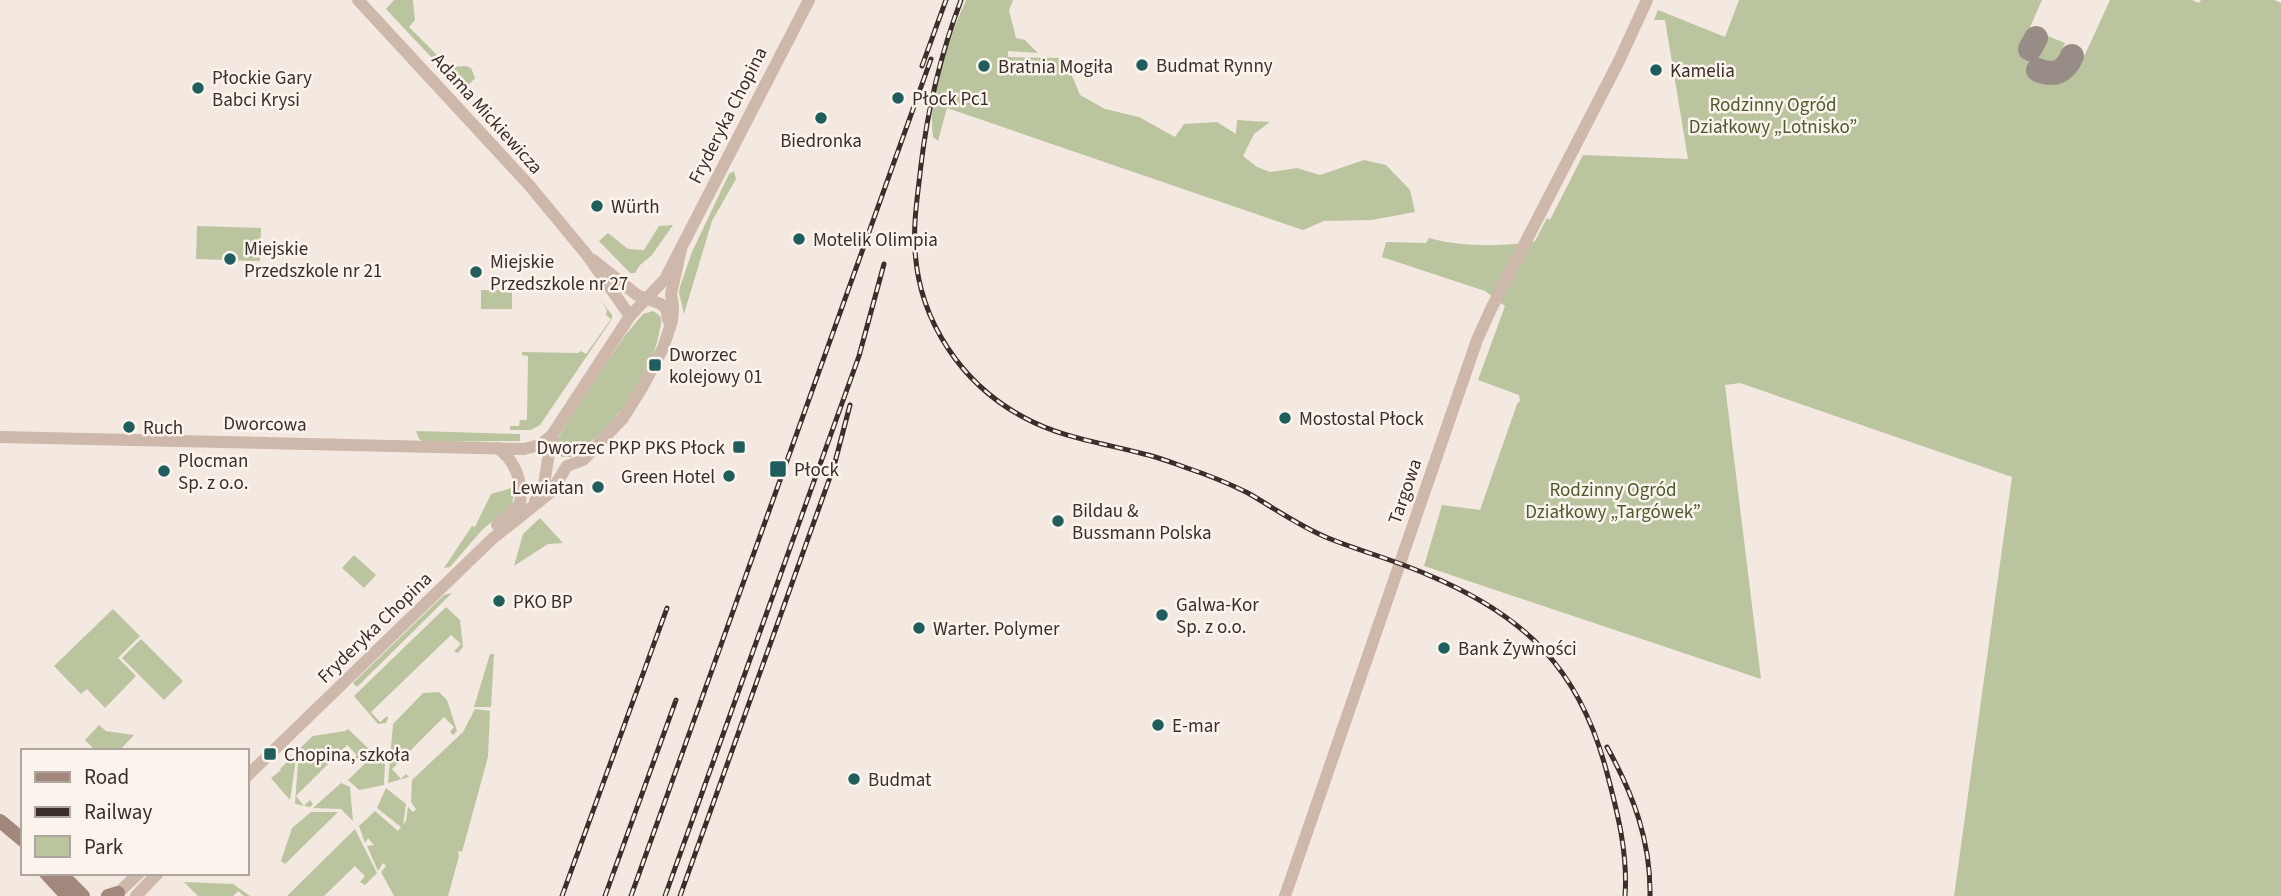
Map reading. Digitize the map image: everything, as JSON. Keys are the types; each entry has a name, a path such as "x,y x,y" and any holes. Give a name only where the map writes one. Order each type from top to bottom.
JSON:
{"main road":[{"path":"5,826 21,841"},
{"path":"48,875 67,896"},
{"path":"62,875 83,896"}],"street":[{"name":"Adama Mickiewicza","path":"358,0 524,180 587,254 630,316"},
{"name":"Fryderyka Chopina","path":"531,508 544,484 552,435 630,316 665,279 809,0"},
{"name":"Targowa","path":"1285,896 1477,340 1647,0"},
{"name":"Fryderyka Chopina","path":"248,775 492,539 551,492 567,466 583,460 623,418 655,365 668,331 673,306 671,294 681,249"},
{"name":"Adama Mickiewicza","path":"587,254 626,288 636,295 648,298"},
{"path":"648,298 666,308 668,331"},
{"path":"529,449 552,435"},
{"name":"Dworcowa","path":"0,437 529,449 560,466 567,466"},
{"path":"462,568 481,538 520,504 522,492 513,464 498,448"},
{"path":"114,895 137,875"},
{"path":"136,896 156,875"}],"green space":[{"path":"394,0 413,0 415,20 409,27 449,67 471,68 475,78 466,88 460,88 386,9"},
{"path":"966,0 1013,0 1009,10 1016,38 1025,40 1038,53 1008,51 1008,57 1061,58 1080,95 1105,109 1139,117 1175,137 1184,124 1217,122 1236,134 1237,120 1270,122 1254,134 1243,156 1257,167 1270,172 1297,168 1320,175 1364,160 1386,165 1410,190 1415,212 1372,220 1324,221 1303,230 947,108 938,141 933,137 932,120 936,85"},
{"path":"1739,0 2042,0 2027,34 2045,42 2048,36 2065,43 2061,52 2082,61 2110,0 2192,0 2199,3 2201,0 2274,0 2281,3 2281,896 1954,896 2012,477 1740,383 1725,385 1761,679 1424,566 1442,505 1480,510 1520,401 1519,395 1478,380 1505,306 1485,291 1382,257 1386,242 1426,243 1429,238 1455,243 1495,245 1535,241 1547,218 1550,220 1583,155 1688,159 1665,20 1654,20 1658,10 1725,37"},
{"path":"734,171 736,179 712,221 684,314 679,293 692,252 729,174"},
{"path":"673,225 652,255 635,273 630,273 599,241 608,233 628,249 644,250 659,226"},
{"path":"197,226 261,228 260,261 196,259"},
{"path":"481,290 512,290 512,309 481,309"},
{"path":"600,299 612,315 612,319 540,425 531,430 510,430 510,426 519,426 520,420 527,420 528,356 522,355 522,352 581,351 586,354 611,319 606,315 607,310"},
{"path":"653,311 661,321 654,352 626,403 600,433 571,457 562,457 555,453 554,444 588,389 627,333 643,314"},
{"path":"416,431 520,434 520,441 425,442 419,439"},
{"path":"515,487 512,505 482,530 450,567 444,568 472,526 475,527 491,494"},
{"path":"540,518 563,543 548,544 514,566 523,534"},
{"path":"354,555 376,575 364,588 342,568"},
{"path":"452,593 357,687 353,683 444,595"},
{"path":"446,607 460,620 463,647 458,653 454,651 461,644 451,635 371,712 380,722 387,716 386,723 378,724 354,696"},
{"path":"113,609 140,636 118,658 136,676 105,708 87,689 81,694 54,666"},
{"path":"141,639 183,681 164,700 122,658"},
{"path":"490,654 494,654 491,707 474,707"},
{"path":"439,692 447,700 457,731 453,735 450,732 454,727 444,717 392,769 401,779 406,774 409,777 388,783 393,724 423,693"},
{"path":"475,709 490,711 488,757 462,852 458,851 448,896 394,896 381,872 386,866 383,863 378,871 367,846 374,845 368,838 365,843 359,826 375,811 398,831 401,827 377,808 386,788 406,804 403,825 408,807 413,812 416,809 411,802 412,780 463,732"},
{"path":"99,725 106,731 134,735 121,749 94,749 85,740"},
{"path":"348,729 370,750 354,763 351,761 357,755 347,745 296,796 304,806 295,804 299,749 313,736"},
{"path":"379,750 385,762 384,785 359,790 348,780"},
{"path":"297,752 290,800 271,778"},
{"path":"341,783 350,787 353,821 341,809 313,808"},
{"path":"310,800 313,804 310,807 304,806"},
{"path":"311,812 338,812 285,864 281,861 292,828"},
{"path":"355,829 377,873 365,885 360,882 365,876 355,866 324,896 287,896"},
{"path":"184,882 233,884 250,896 244,896 238,891 233,896 198,896"}],"taxiway":[{"path":"2030,49 2036,38"},
{"path":"2038,70 2058,72 2072,56"}],"railway":[{"path":"922,66 946,0"},
{"path":"961,0 931,102 915,229 918,276 925,302 948,348 982,388 1002,404 1039,425 1203,473 1248,493 1317,533 1414,569 1461,590 1520,628 1544,650 1564,675 1596,736 1621,834 1625,896"},
{"path":"631,896 931,59"},
{"path":"665,896 859,356 884,264"},
{"path":"680,896 834,466 850,405"},
{"path":"562,896 667,608"},
{"path":"605,896 676,700"},
{"path":"1607,747 1639,818 1650,876 1650,896"}],"place":[{"name":"Budmat Rynny","path":"1142,65"},
{"name":"Bratnia Mogiła","path":"984,66"},
{"name":"Kamelia","path":"1656,70"},
{"name":"Płockie Gary Babci Krysi","path":"198,88"},
{"name":"Płock Pc1","path":"898,98"},
{"name":"Biedronka","path":"821,118"},
{"name":"Würth","path":"597,206"},
{"name":"Motelik Olimpia","path":"799,239"},
{"name":"Miejskie Przedszkole nr 21","path":"230,259"},
{"name":"Miejskie Przedszkole nr 27","path":"476,272"},
{"name":"Dworzec kolejowy 01","path":"655,365"},
{"name":"Mostostal Płock","path":"1285,418"},
{"name":"Ruch","path":"129,427"},
{"name":"Dworzec PKP PKS Płock","path":"739,447"},
{"name":"Płock","path":"778,469"},
{"name":"Plocman Sp. z o.o.","path":"164,471"},
{"name":"Green Hotel","path":"729,476"},
{"name":"Lewiatan","path":"598,487"},
{"name":"Bildau & Bussmann Polska","path":"1058,521"},
{"name":"PKO BP","path":"499,601"},
{"name":"Galwa-Kor Sp. z o.o.","path":"1162,615"},
{"name":"Warter. Polymer","path":"919,628"},
{"name":"Bank Żywności","path":"1444,648"},
{"name":"E-mar","path":"1158,725"},
{"name":"Chopina, szkoła","path":"270,754"},
{"name":"Budmat","path":"854,779"}],"park label":[{"name":"Rodzinny Ogród Działkowy „Lotnisko”","path":"1773,115"},
{"name":"Rodzinny Ogród Działkowy „Targówek”","path":"1613,500"}]}
